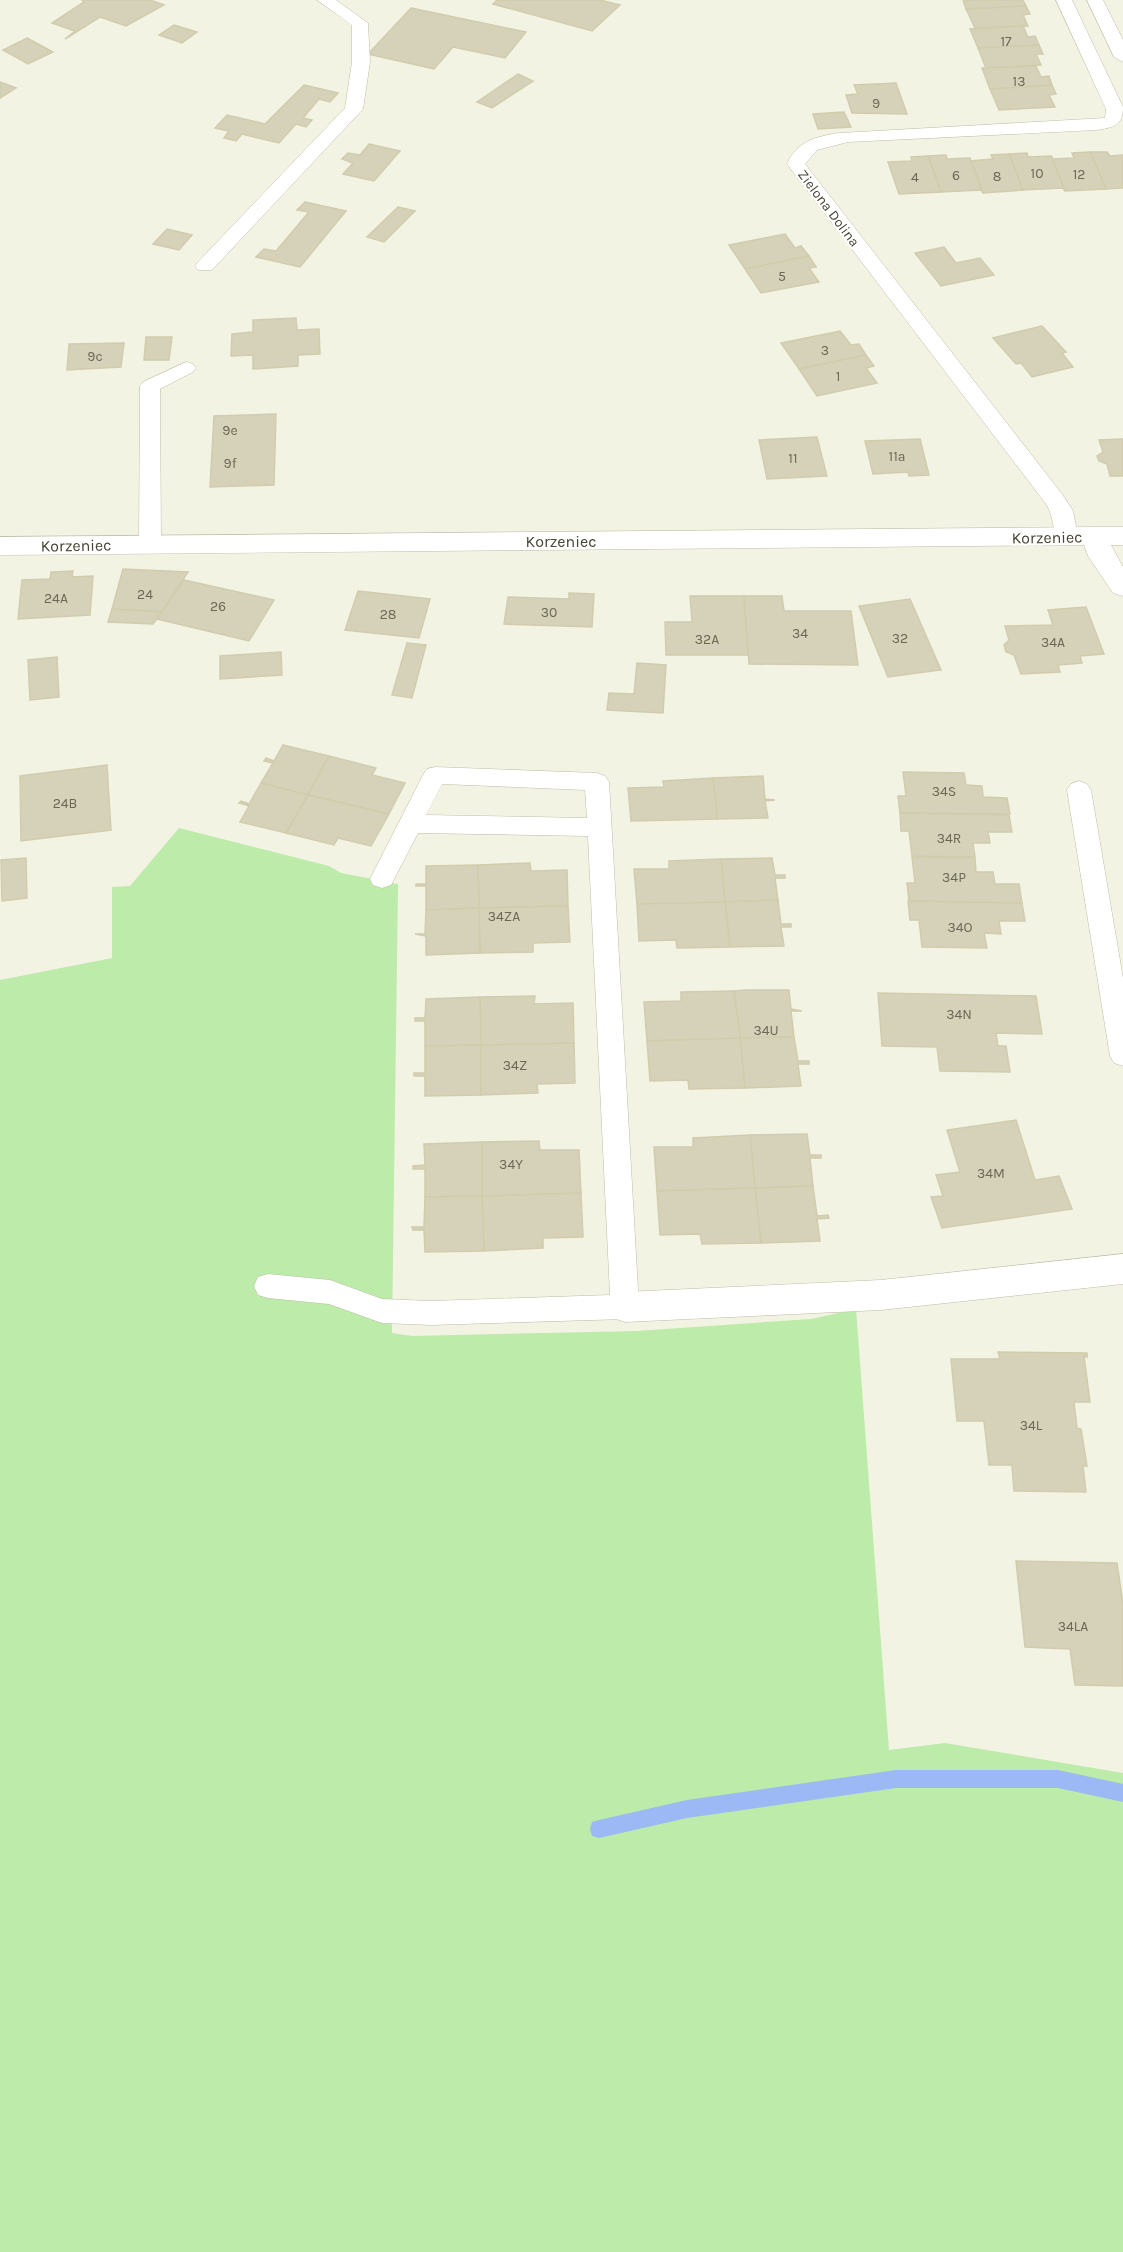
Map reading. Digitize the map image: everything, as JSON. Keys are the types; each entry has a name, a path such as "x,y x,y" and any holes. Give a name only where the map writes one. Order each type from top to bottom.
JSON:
{"street":[{"path":"1095,536 1101,556 1123,587"},
{"name":"Korzeniec","path":"0,546 1123,536"},
{"path":"625,1307 881,1295 1123,1269"}],"lane":[{"path":"205,266 354,109 361,62 360,23 325,0"},
{"name":"Zielona Dolina","path":"1065,0 1115,108 1116,116 1111,122 848,137 812,145 799,155 796,164 936,349 1054,499 1062,511 1067,537"},
{"path":"1095,0 1123,57"},
{"path":"150,544 150,386 186,368"},
{"path":"268,1286 330,1292 382,1311 431,1313 625,1307 597,782 435,775 382,879"},
{"path":"1078,790 1123,1056"},
{"path":"410,824 600,827"}],"green space":[{"path":"179,828 329,866 341,873 398,884 392,1333 412,1336 636,1331 811,1319 856,1309 889,1750 945,1743 1123,1773 1123,2252 0,2252 0,980 112,958 112,887 130,886"}],"building":[{"path":"82,0 150,0 164,5 126,26 100,17 65,39 75,31 52,23 84,2"},
{"path":"497,0 600,0 620,5 592,31 493,4"},
{"path":"963,0 1023,0 1026,6 966,9"},
{"path":"1026,6 1030,14 1023,15 1028,26 975,28 966,9"},
{"path":"411,8 526,32 505,58 453,47 434,69 368,54"},
{"path":"174,25 197,32 182,43 159,35"},
{"path":"1023,26 1028,37 1035,36 1039,45 978,48 970,29"},
{"path":"27,38 53,52 28,64 3,50"},
{"path":"1039,45 1043,54 1036,54 1041,65 986,68 978,48"},
{"path":"1036,66 1041,77 1049,76 1052,85 990,89 982,68"},
{"path":"518,74 533,81 492,108 477,102"},
{"path":"0,82 16,88 0,98"},
{"path":"896,83 907,114 852,113 846,95 858,94 854,85"},
{"path":"304,85 338,93 330,102 319,99 303,118 312,120 306,127 296,124 279,143 242,134 236,141 224,138 229,131 215,128 227,115 265,124"},
{"path":"1052,85 1056,94 1049,95 1055,107 999,110 990,89"},
{"path":"844,112 851,127 818,129 813,114"},
{"path":"369,144 400,151 374,181 343,174 353,163 342,159 348,153 360,155"},
{"path":"1090,152 1107,152 1110,156 1123,155 1123,188 1106,189"},
{"path":"1090,152 1106,189 1065,191 1051,156 1053,159 1074,158 1072,153"},
{"path":"1027,153 1028,157 1051,156 1065,191 1063,188 1023,190 1009,154"},
{"path":"1009,154 1023,190 983,193 971,161 993,159 991,155"},
{"path":"946,155 947,159 970,158 983,193 981,190 941,192 928,156"},
{"path":"928,156 941,192 899,194 888,162 912,161 911,157"},
{"path":"305,202 346,211 300,267 256,257 264,249 276,251 309,212 297,210"},
{"path":"398,207 415,211 384,242 367,237"},
{"path":"167,229 192,235 179,250 153,244"},
{"path":"785,234 795,248 801,246 809,256 745,269 729,245"},
{"path":"944,247 956,263 980,258 994,275 941,286 915,253"},
{"path":"809,256 816,267 809,268 819,282 761,293 745,269"},
{"path":"296,318 297,330 319,329 320,354 298,355 298,366 253,369 253,355 231,356 232,334 253,332 253,320"},
{"path":"1042,326 1066,352 1062,353 1073,367 1032,377 1021,363 1016,364 993,338"},
{"path":"840,331 851,345 859,344 866,355 799,369 781,343"},
{"path":"146,337 172,337 169,360 144,360"},
{"path":"124,343 121,367 67,370 69,344"},
{"path":"866,355 874,366 866,368 877,383 817,396 799,369"},
{"path":"276,414 274,485 210,487 214,416"},
{"path":"817,437 827,476 767,479 759,440"},
{"path":"920,439 929,475 909,476 908,472 873,474 865,441"},
{"path":"1123,439 1123,476 1110,476 1107,464 1099,461 1097,456 1103,452 1099,440"},
{"path":"123,569 188,572 162,612 112,609"},
{"path":"73,571 72,577 93,576 90,615 18,619 22,580 50,579 51,572"},
{"path":"184,580 274,600 249,641 157,619"},
{"path":"358,591 430,599 419,638 345,630"},
{"path":"569,593 594,594 592,627 504,624 508,597 569,599"},
{"path":"690,596 744,596 748,655 666,655 665,622 692,622"},
{"path":"744,596 782,596 784,611 851,611 858,665 749,664"},
{"path":"910,599 941,670 888,677 859,606"},
{"path":"1086,607 1104,654 1080,656 1082,663 1058,665 1060,672 1021,674 1014,655 1006,652 1004,645 1009,640 1005,626 1053,625 1048,610"},
{"path":"112,609 162,612 153,624 108,622"},
{"path":"407,643 426,645 412,698 392,695"},
{"path":"281,652 282,675 220,679 220,656"},
{"path":"57,657 59,697 30,700 28,660"},
{"path":"637,663 666,665 663,713 607,710 609,693 634,694"},
{"path":"283,745 329,756 308,795 261,783 273,763 264,761 266,758 274,761"},
{"path":"329,756 376,768 372,775 405,783 389,814 308,795"},
{"path":"107,765 111,830 21,841 20,776"},
{"path":"903,772 964,773 966,785 982,786 983,797 1007,798 1010,814 900,813 898,796 906,796"},
{"path":"763,776 765,799 775,800 765,801 768,818 717,819 713,778"},
{"path":"713,778 717,819 631,821 628,788 664,787 663,781"},
{"path":"261,783 308,795 286,833 240,822 249,806 239,803 241,801 249,804"},
{"path":"308,795 389,814 371,846 338,838 334,845 286,833"},
{"path":"900,813 1009,815 1012,832 988,832 990,843 973,843 975,857 912,856 909,831 901,831"},
{"path":"912,857 975,858 976,872 993,872 995,884 1019,884 1022,903 909,901 907,883 915,883"},
{"path":"26,858 27,898 2,901 1,860"},
{"path":"772,858 775,875 785,875 785,878 775,878 778,900 725,902 721,859"},
{"path":"721,859 725,902 637,904 634,869 669,869 669,861"},
{"path":"530,863 531,871 567,870 568,906 479,908 478,865"},
{"path":"478,865 479,908 426,910 426,886 416,886 416,884 426,884 426,866"},
{"path":"778,900 781,924 791,924 791,927 781,927 784,946 730,947 725,902"},
{"path":"908,901 1022,903 1025,921 999,921 1001,934 984,933 987,948 922,947 919,920 910,920"},
{"path":"725,902 730,947 677,948 676,940 639,941 637,904"},
{"path":"568,906 570,942 533,943 533,952 480,953 479,908"},
{"path":"479,908 480,953 426,955 426,936 415,934 425,934 426,910"},
{"path":"789,990 791,1009 802,1011 791,1011 794,1037 740,1038 734,991"},
{"path":"734,991 740,1038 647,1041 644,1002 681,1001 681,992"},
{"path":"878,993 1036,996 1042,1034 996,1033 998,1046 1006,1046 1010,1072 940,1071 937,1047 882,1046"},
{"path":"535,996 534,1004 573,1003 574,1043 481,1045 480,997"},
{"path":"480,997 481,1045 425,1046 425,1021 415,1021 415,1018 425,1018 426,999"},
{"path":"794,1037 798,1061 809,1061 809,1064 798,1064 801,1086 745,1088 740,1038"},
{"path":"740,1038 745,1088 689,1089 688,1080 650,1081 647,1041"},
{"path":"574,1043 575,1083 537,1084 538,1093 481,1095 481,1045"},
{"path":"481,1045 481,1095 425,1096 425,1076 414,1076 414,1073 425,1073 425,1046"},
{"path":"1016,1120 1035,1180 1059,1176 1072,1209 942,1228 931,1197 943,1196 936,1175 960,1172 947,1130"},
{"path":"807,1134 810,1155 821,1155 821,1158 810,1158 813,1186 755,1188 750,1135"},
{"path":"750,1135 755,1188 657,1191 654,1147 693,1147 693,1138"},
{"path":"539,1141 540,1150 579,1150 581,1193 482,1196 482,1142"},
{"path":"482,1142 482,1196 425,1197 425,1169 413,1169 413,1166 425,1165 424,1144"},
{"path":"813,1186 817,1216 828,1215 829,1218 817,1219 820,1241 761,1243 755,1188"},
{"path":"755,1188 761,1243 702,1244 700,1234 660,1235 657,1191"},
{"path":"581,1193 583,1237 543,1238 543,1248 484,1251 482,1196"},
{"path":"482,1196 484,1251 425,1252 424,1230 413,1230 412,1227 424,1227 425,1197"},
{"path":"998,1352 1087,1353 1087,1357 1084,1356 1090,1402 1074,1402 1077,1428 1081,1429 1087,1466 1083,1466 1086,1492 1014,1491 1012,1465 989,1465 984,1421 957,1421 951,1359 1000,1359"},
{"path":"1016,1561 1117,1563 1123,1604 1123,1686 1075,1685 1070,1649 1025,1647"}],"waterway":[{"path":"599,1829 687,1809 896,1779 1058,1779 1123,1793"}]}
